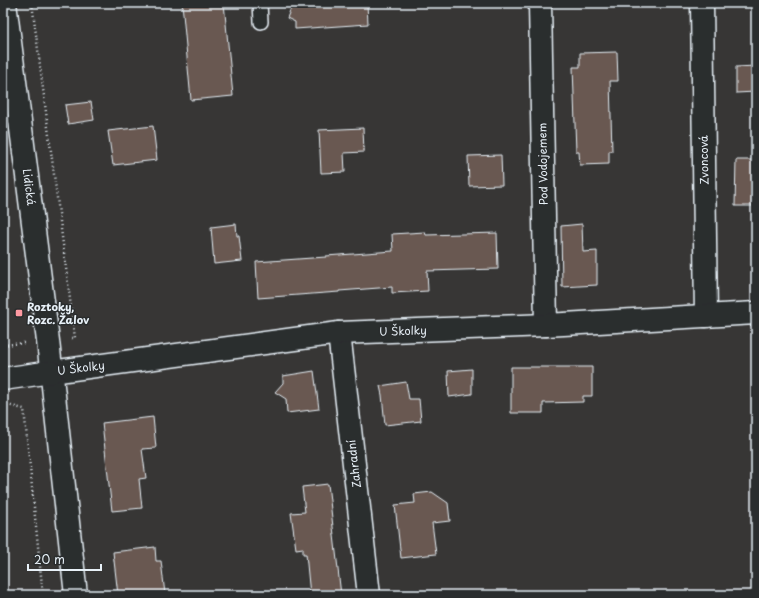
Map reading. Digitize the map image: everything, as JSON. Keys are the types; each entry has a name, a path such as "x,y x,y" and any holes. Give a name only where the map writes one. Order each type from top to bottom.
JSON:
{"street":[{"name":"Lidická","path":"6,3 51,372 76,595"},
{"name":"Pod Vodojemem","path":"540,3 546,325"},
{"name":"Zvoncová","path":"702,3 706,316"},
{"name":"U Školky","path":"3,378 339,333 546,325 756,313"},
{"name":"Zahradní","path":"339,333 370,595"}],"lane":[{"path":"260,3 261,22"}],"path":[{"path":"3,404 24,409 43,595"}],"building":[{"path":"182,3 224,3 233,96 191,100"},
{"path":"293,3 367,3 368,24 295,29 295,22 287,18"},
{"path":"617,52 618,81 610,81 612,151 609,151 609,164 580,165 579,152 576,152 573,67 580,67 580,53"},
{"path":"756,66 756,92 736,93 736,67"},
{"path":"91,102 94,120 68,124 65,105"},
{"path":"153,126 157,160 113,165 108,131"},
{"path":"363,128 364,152 344,153 345,172 321,173 319,130"},
{"path":"501,155 502,185 469,186 468,156"},
{"path":"736,160 756,160 756,206 735,206"},
{"path":"236,224 242,261 214,264 211,227"},
{"path":"582,224 583,252 597,251 597,285 562,287 561,226"},
{"path":"425,232 426,235 497,233 498,269 427,271 428,291 392,293 392,287 258,298 256,262 393,251 392,234"},
{"path":"511,367 592,367 592,396 583,396 583,402 543,403 543,413 511,413"},
{"path":"472,369 472,394 449,397 448,371"},
{"path":"314,371 319,409 287,413 286,399 275,392 283,383 283,376"},
{"path":"406,382 409,399 419,399 421,421 385,425 380,386"},
{"path":"153,417 156,448 142,449 146,478 139,479 142,508 112,511 102,423"},
{"path":"328,484 341,595 310,595 306,554 303,554 303,548 296,549 291,513 305,512 302,487"},
{"path":"432,492 448,503 450,521 432,523 436,554 401,558 395,505 415,503 414,494"},
{"path":"155,547 156,561 161,561 165,594 118,595 113,552"}],"place":[{"name":"Roztoky, Rozc. Žalov","path":"19,313"}]}
